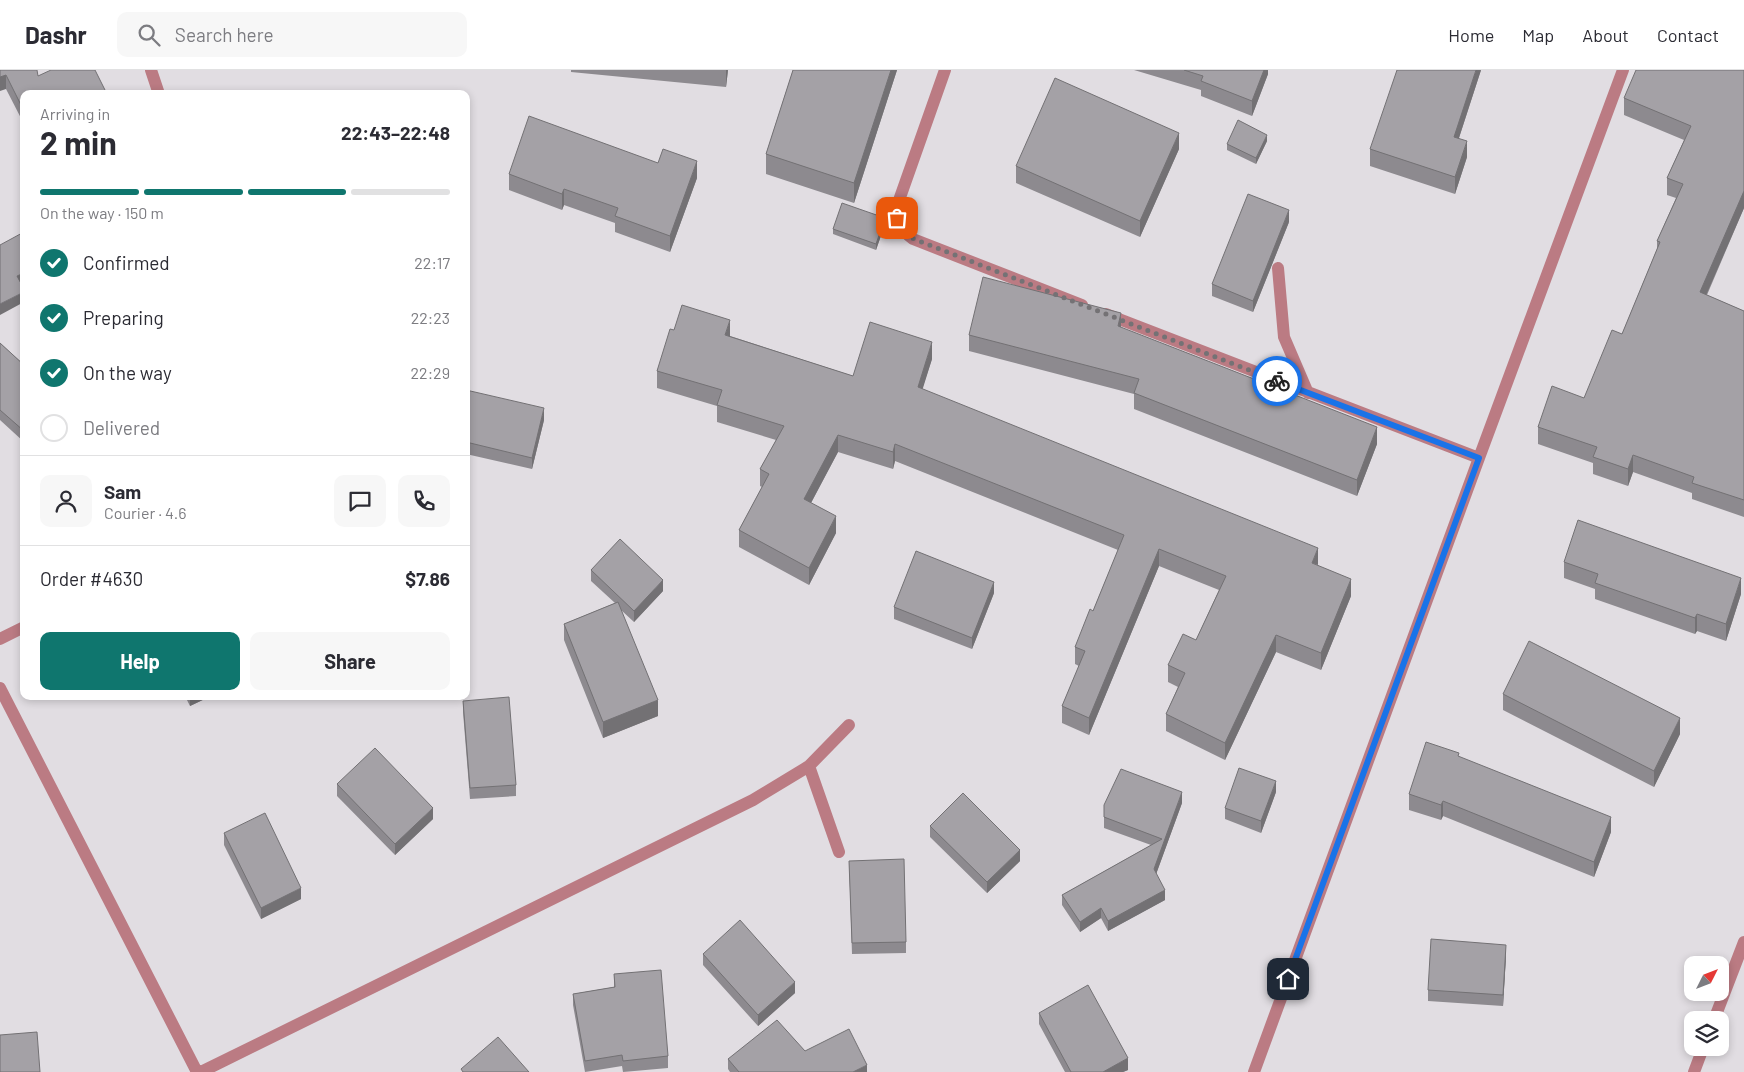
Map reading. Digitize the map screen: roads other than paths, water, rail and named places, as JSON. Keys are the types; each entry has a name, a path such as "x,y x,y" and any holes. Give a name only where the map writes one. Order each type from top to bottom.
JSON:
{"street":[{"path":"151,70 158,90"},
{"path":"945,70 897,206 897,218 903,231 914,239 1479,458"},
{"path":"1254,1072 1623,70"},
{"path":"1278,268 1284,337 1308,393"},
{"path":"0,639 20,629"},
{"path":"0,688 197,1072"},
{"path":"201,1072 753,800 809,766 849,726"},
{"path":"809,766 838,852"},
{"path":"1717,1011 1744,942"},
{"path":"1694,1072 1700,1056"}]}
